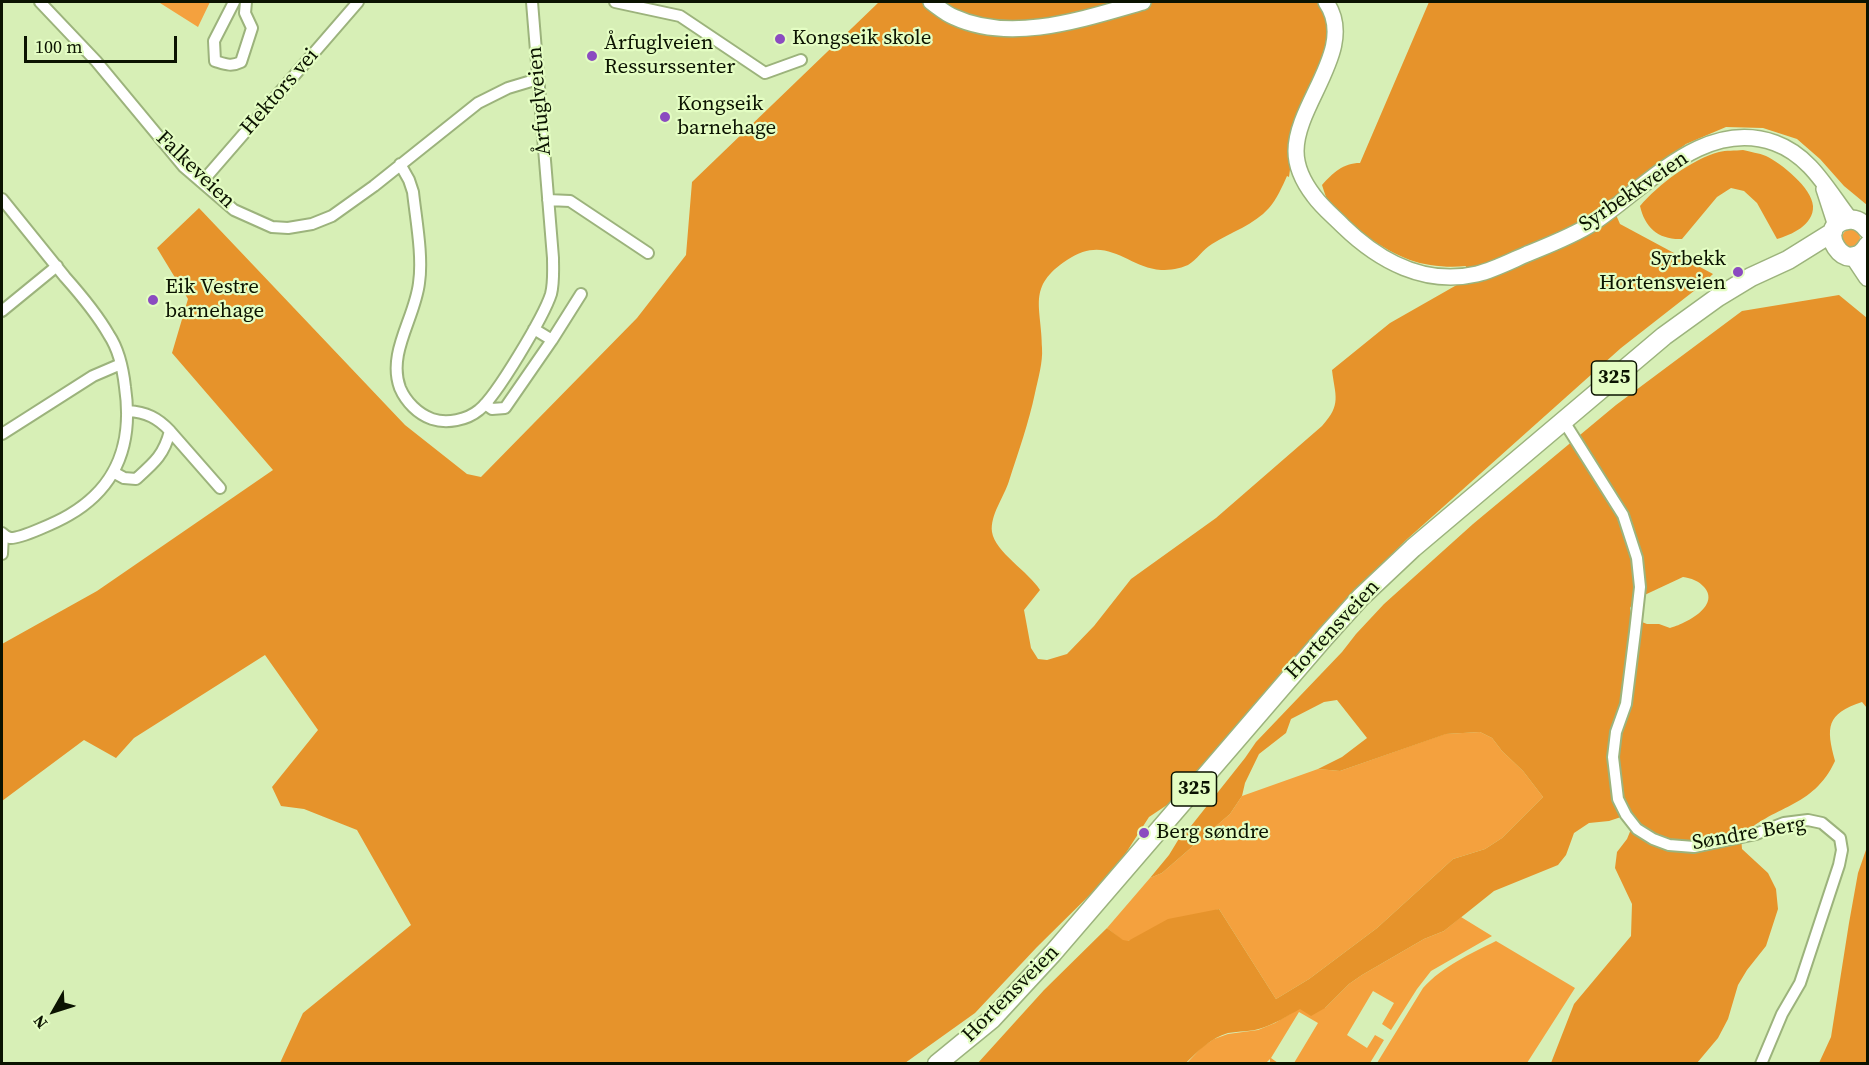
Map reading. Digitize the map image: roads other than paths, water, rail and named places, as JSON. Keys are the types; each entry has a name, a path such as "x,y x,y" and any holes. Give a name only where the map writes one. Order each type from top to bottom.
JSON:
{"main road":[{"path":"931,2 953,17 984,27 1005,28 1052,25 1079,20 1143,2"},
{"name":"Syrbekkveien","path":"1326,2 1334,15 1335,38 1329,60 1299,131 1296,150 1299,170 1314,196 1348,230 1364,245 1404,269 1435,277 1478,274 1568,237 1591,225 1684,156 1718,141 1747,138 1775,143 1801,157 1853,226"},
{"path":"1853,226 1833,243 1859,251 1868,277"},
{"name":"Hortensveien","path":"937,1064 992,1019 1053,953 1361,597 1421,541 1684,321 1751,277 1853,226"},
{"name":"Hortensveien","path":"1788,260 1859,251"}],"street":[{"name":"Falkeveien","path":"40,2 96,61 184,166 217,196 243,215 272,227 288,228 312,224 332,216 478,102 508,88 538,79"},
{"path":"234,2 214,41 215,61 227,65 241,62 252,28 247,22 246,2"},
{"name":"Hektors vei","path":"202,182 358,2"},
{"name":"Årfuglveien","path":"400,164 413,192 420,267 414,307 399,349 396,366 401,391 413,407 424,415 439,421 452,421 468,417 485,404 544,311 553,286 553,258 532,2"},
{"path":"615,2 680,16 765,74 801,60"},
{"path":"2,199 93,310 110,335 121,364 128,411 124,447 113,472 88,502 69,515 18,536 9,537 2,534 2,554"},
{"path":"548,200 570,201 648,253"},
{"path":"2,311 57,266"},
{"name":"Årfuglveien","path":"485,404 492,409 505,408 581,294"},
{"path":"534,328 552,340"},
{"path":"2,434 93,376 121,364"},
{"path":"128,411 158,418 220,488"},
{"name":"Søndre Berg","path":"1563,420 1623,515 1637,558 1640,587 1634,643 1626,704 1616,732 1613,758 1618,800 1626,815 1636,829 1669,845 1694,847 1756,834 1784,823 1808,820 1822,823 1840,838 1842,850 1839,865 1800,983 1782,1014 1761,1064"},
{"path":"113,472 124,478 135,479 154,463 165,449 170,431"}],"place":[{"name":"Kongseik skole","path":"780,39"},
{"name":"Årfuglveien Ressurssenter","path":"592,56"},
{"name":"Kongseik barnehage","path":"665,117"},
{"name":"Syrbekk Hortensveien","path":"1738,272"},
{"name":"Eik Vestre barnehage","path":"153,300"},
{"name":"Berg søndre","path":"1144,833"}]}
